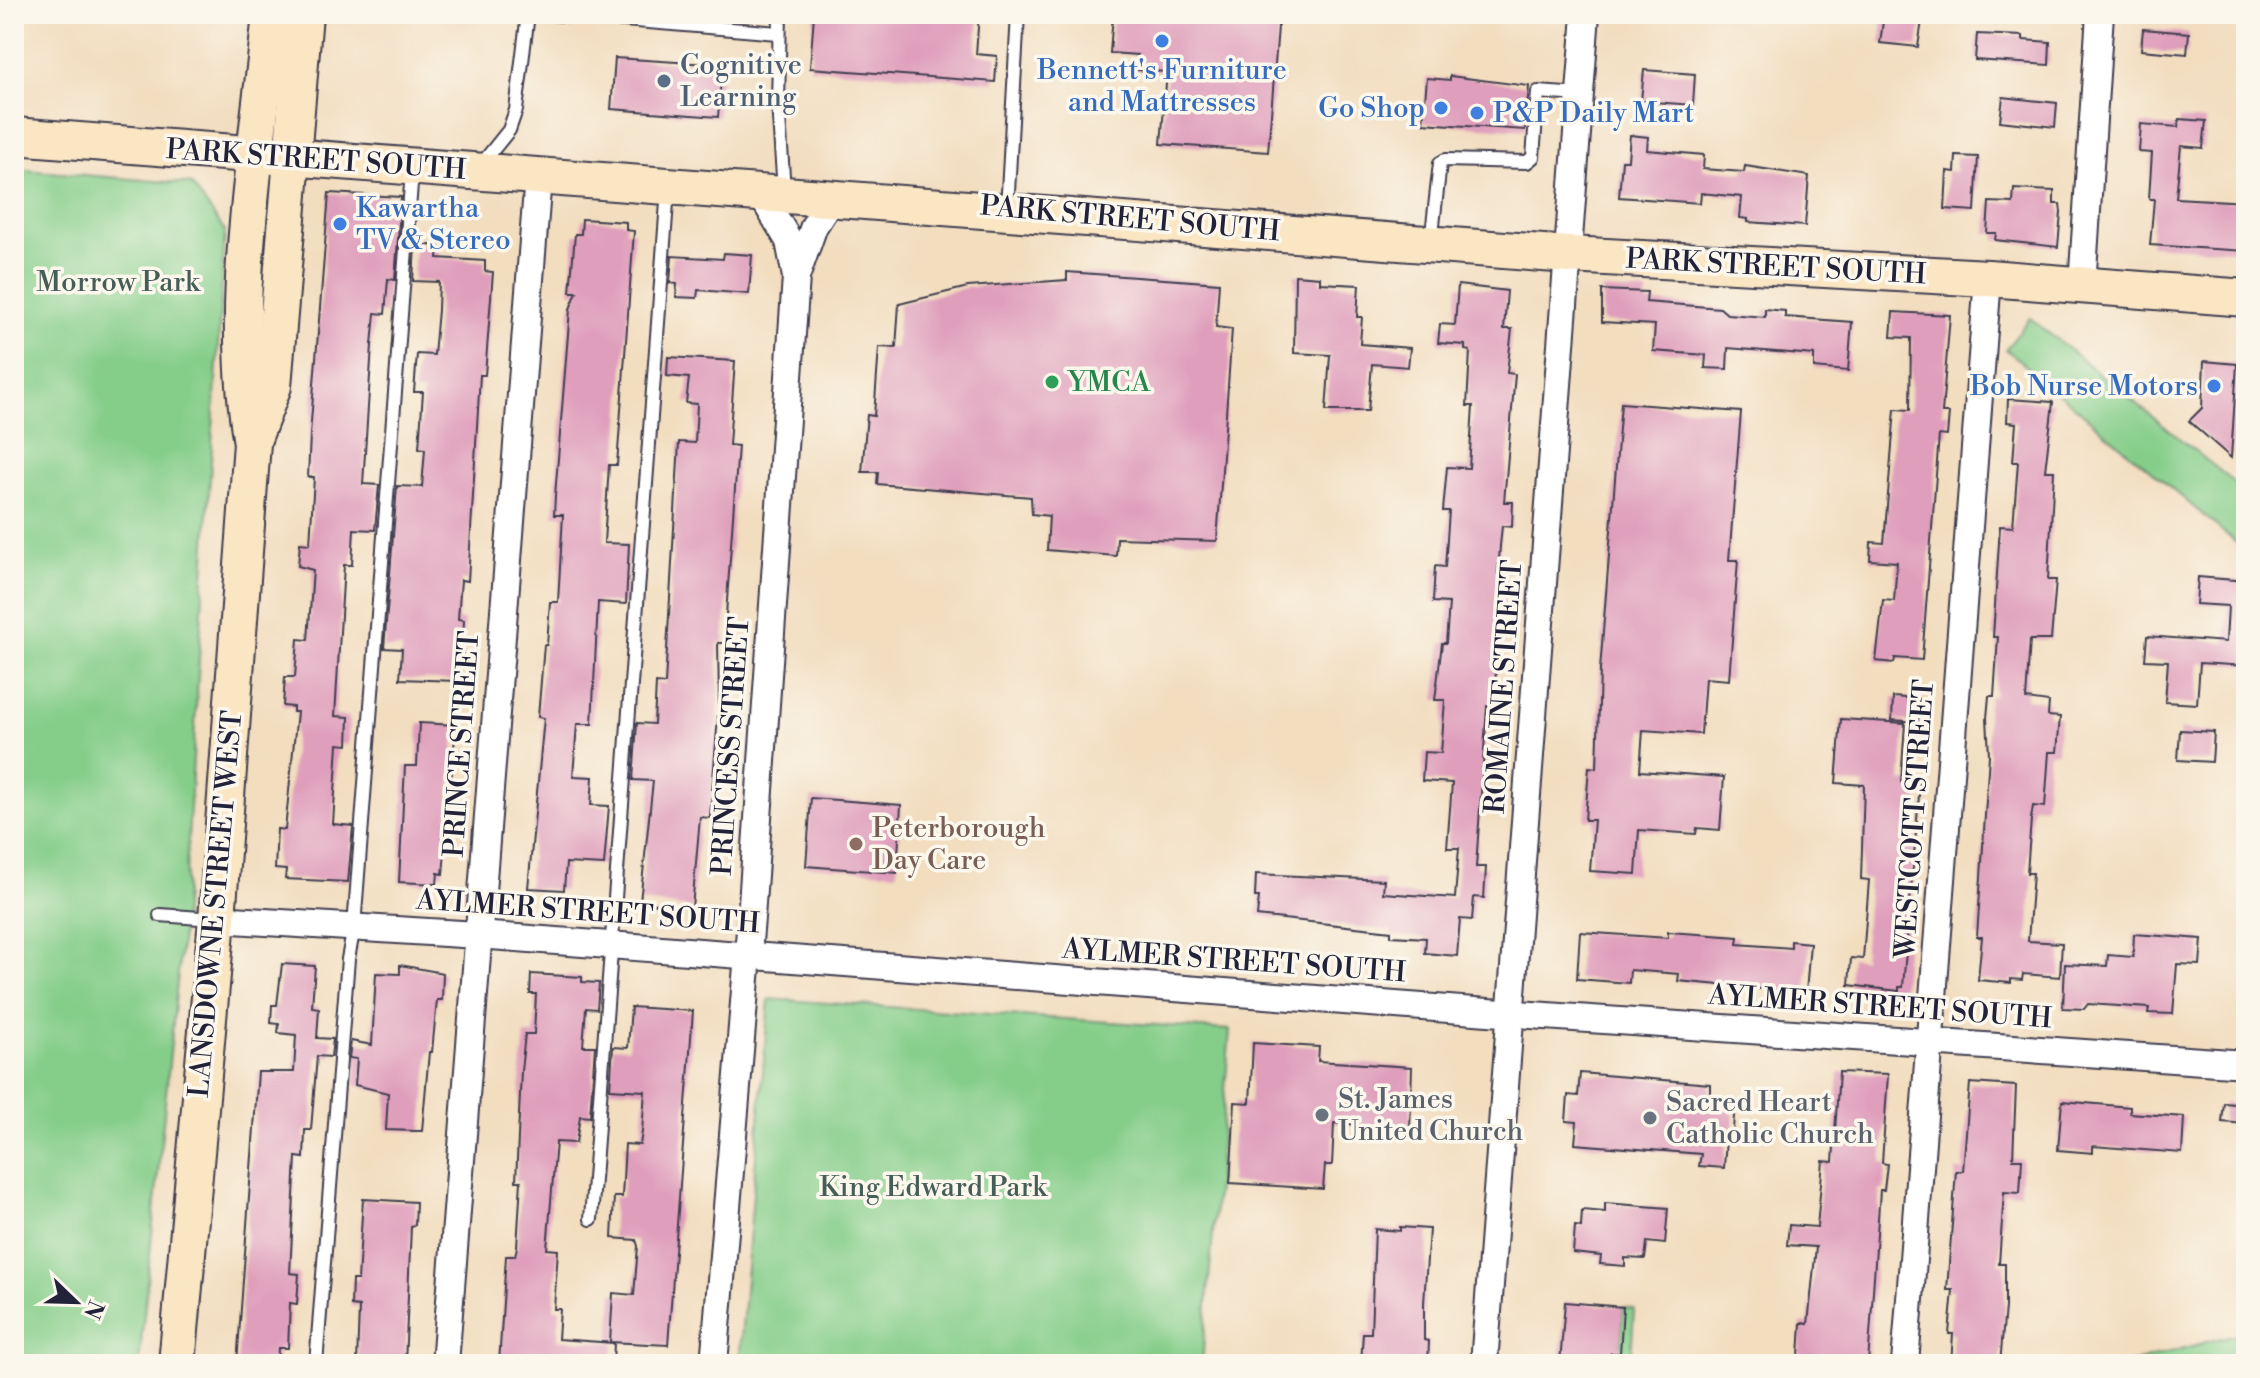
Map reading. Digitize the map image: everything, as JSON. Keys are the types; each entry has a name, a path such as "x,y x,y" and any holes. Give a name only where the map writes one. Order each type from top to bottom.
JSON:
{"main road":[{"name":"LANSDOWNE STREET WEST","path":"177,1364 217,919 252,443 242,385 242,313 271,14"},
{"name":"LANSDOWNE STREET WEST","path":"252,443 273,386 304,14"},
{"name":"PARK STREET SOUTH","path":"14,136 412,169 772,192 1569,255 1988,278 2246,298"}],"street":[{"name":"ROMAINE STREET","path":"1484,1364 1586,14"},
{"path":"2082,286 2100,14"},
{"name":"PRINCE STREET","path":"445,1364 538,177"},
{"name":"PRINCESS STREET","path":"714,1364 796,277 789,241 772,192"},
{"name":"PRINCESS STREET","path":"796,277 814,226 832,198"},
{"name":"WESTCOTT STREET","path":"1905,1364 1988,278"},
{"name":"AYLMER STREET SOUTH","path":"217,919 478,935 1512,1013 2246,1064"}],"lane":[{"path":"475,172 509,130 516,110 528,14"},
{"path":"553,14 778,33"},
{"path":"772,192 780,14"},
{"path":"1007,210 1018,14"},
{"path":"1431,244 1440,163 1445,160 1527,162 1533,157 1538,92 1580,95"},
{"path":"316,1364 348,959 354,927 412,169"},
{"path":"591,1219 668,185"},
{"path":"160,915 217,919"}],"green space":[{"name":"Morrow Park","path":"14,169 191,184 225,231 183,923 139,1364 14,1364"},
{"path":"2030,318 2246,492 2246,551 2006,349"},
{"name":"King Edward Park","path":"769,999 1230,1030 1202,1364 739,1364"},
{"path":"1623,1307 1634,1309 1631,1364 1610,1364 1611,1353 1620,1353"},
{"path":"2246,1331 2246,1364 2126,1364"}],"building":[{"path":"814,14 979,14 976,54 997,56 995,82 810,68"},
{"path":"1113,14 1279,14 1268,152 1161,144 1167,72 1137,70 1138,55 1110,53"},
{"path":"1884,14 1923,14 1918,47 1880,43"},
{"path":"2143,29 2189,33 2187,54 2141,50"},
{"path":"1977,34 2023,36 2023,40 2050,42 2049,65 1975,60"},
{"path":"615,58 722,65 718,117 611,109"},
{"path":"1644,70 1695,74 1693,105 1641,101"},
{"path":"1450,76 1529,86 1525,130 1423,123 1427,78 1450,80"},
{"path":"2003,97 2057,103 2055,127 2000,121"},
{"path":"2179,119 2206,121 2203,148 2181,146 2176,198 2246,202 2246,251 2150,245 2154,199 2149,199 2152,153 2139,152 2141,124 2178,127"},
{"path":"1630,135 1648,137 1647,150 1704,155 1703,169 1744,172 1745,166 1809,176 1805,226 1748,222 1748,219 1740,218 1742,197 1701,193 1700,203 1619,197 1622,160 1628,160"},
{"path":"1956,156 1978,157 1975,211 1945,209 1947,171 1955,172"},
{"path":"2014,189 2054,191 2054,204 2060,204 2061,212 2058,247 1995,240 1996,233 1987,233 1989,202 2013,203"},
{"path":"329,193 401,197 395,280 388,279 385,314 375,313 372,345 363,484 379,485 375,530 354,529 352,565 344,565 335,716 349,717 348,745 338,744 333,824 353,826 348,882 285,879 286,870 275,869 277,829 285,830 297,712 293,712 293,707 283,706 285,677 295,677 298,639 308,640 313,570 298,566 300,543 310,544 314,477 308,477 310,435"},
{"path":"582,219 626,222 626,230 634,231 617,465 609,465 604,543 629,544 626,604 598,602 592,724 577,724 573,776 593,777 591,805 609,806 604,865 566,863 564,890 528,888 544,718 538,717 544,645 547,645 550,602 558,602 563,515 554,515 555,496 570,309 577,292 570,292 575,234 581,234"},
{"path":"415,244 439,246 438,258 485,261 485,271 493,272 485,375 480,375 468,581 461,580 458,619 464,620 461,678 457,681 400,679 402,649 384,648 397,486 422,487 425,449 419,448 423,392 414,392 417,354 434,355 438,310 439,282 413,281"},
{"path":"724,253 752,255 749,294 698,290 697,298 676,297 677,284 670,283 672,256 723,259"},
{"name":"YMCA","path":"1067,272 1219,283 1216,327 1232,329 1217,541 1117,538 1116,556 1047,550 1049,516 1032,514 1031,497 877,484 878,472 862,472 867,415 874,416 879,347 896,348 899,304 968,287 1067,280"},
{"path":"1295,275 1320,277 1320,283 1359,285 1357,317 1362,317 1360,344 1410,348 1408,367 1372,364 1368,411 1326,411 1330,355 1294,353"},
{"path":"1458,285 1507,291 1504,329 1512,329 1507,373 1515,374 1504,502 1513,502 1512,527 1502,526 1498,574 1506,575 1505,595 1501,633 1498,633 1494,706 1487,706 1476,867 1486,867 1484,898 1474,897 1472,920 1460,919 1457,956 1425,953 1426,938 1391,936 1391,931 1257,916 1259,897 1255,897 1256,874 1384,880 1383,893 1455,898 1459,848 1447,848 1452,783 1422,781 1424,752 1441,753 1445,700 1435,700 1442,643 1446,643 1449,603 1433,602 1435,566 1445,567 1449,511 1443,511 1447,467 1469,468 1473,406 1467,406 1470,351 1465,350 1465,345 1438,343 1440,324 1455,325"},
{"path":"1602,290 1647,292 1646,302 1720,308 1727,314 1765,317 1765,309 1785,311 1785,317 1852,322 1848,371 1814,368 1814,355 1728,348 1727,369 1705,368 1706,355 1653,351 1655,325 1602,322"},
{"path":"1893,312 1950,315 1942,413 1949,413 1947,436 1939,435 1922,660 1895,658 1894,663 1876,661 1883,600 1894,601 1897,562 1870,560 1871,542 1884,543 1895,409 1910,410 1911,338 1891,337"},
{"path":"668,357 735,361 729,445 738,446 724,643 718,643 719,703 710,818 700,817 692,908 640,902 653,781 633,780 637,723 654,724 656,683 665,684 679,442 695,443 697,404 686,403 689,378 667,376"},
{"path":"2204,361 2237,364 2231,458 2189,421 2202,408"},
{"path":"2008,399 2053,402 2045,471 2054,471 2048,580 2056,580 2051,640 2030,640 2026,699 2049,702 2048,716 2060,717 2057,752 2049,752 2045,807 2033,806 2031,819 2027,873 2033,873 2028,941 2062,943 2060,977 2023,974 2022,980 2011,979 2011,983 1978,980 1982,937 1977,937 1989,755 1987,718 1989,696 1994,696 1998,637 1993,637 2000,526 2013,527 2018,462 2013,462 2016,423 2007,422"},
{"path":"1621,403 1741,412 1729,560 1738,560 1729,680 1705,678 1701,734 1643,730 1640,771 1724,777 1720,830 1697,828 1696,834 1639,830 1636,874 1590,871 1594,820 1585,820 1589,767 1597,768 1600,670"},
{"path":"2198,577 2246,581 2246,666 2200,663 2197,704 2165,702 2168,661 2145,660 2147,636 2226,642 2228,606 2196,604"},
{"path":"1893,697 1919,699 1918,722 1892,720"},
{"path":"1841,719 1905,723 1901,782 1920,783 1903,987 1899,987 1899,991 1849,985 1851,958 1863,959 1869,880 1861,879 1864,785 1836,783"},
{"path":"419,723 456,725 443,874 438,873 437,884 399,882 405,766 417,766"},
{"path":"2180,730 2214,732 2212,762 2178,760"},
{"path":"811,798 901,805 897,873 806,866"},
{"path":"1580,932 1668,938 1668,932 1738,937 1737,944 1791,948 1791,941 1810,943 1806,993 1678,981 1679,974 1630,970 1629,983 1577,979"},
{"path":"2134,934 2202,939 2200,965 2177,964 2173,1014 2148,1013 2149,1008 2088,1004 2084,1009 2063,1008 2065,964 2107,966 2108,955 2133,957"},
{"path":"282,964 315,966 312,1007 319,1008 317,1038 333,1039 331,1057 317,1056 311,1130 305,1130 304,1158 296,1157 290,1273 299,1274 297,1304 290,1303 288,1348 278,1348 277,1364 237,1364 258,1072 294,1072 296,1035 278,1033 279,1024 271,1023 272,1005 277,1005"},
{"path":"400,965 443,973 442,1000 437,1000 432,1052 429,1052 422,1131 386,1130 388,1093 355,1085 357,1059 349,1058 351,1041 372,1045 376,973 400,974"},
{"path":"531,974 582,977 582,982 599,983 597,1009 586,1008 583,1046 595,1046 590,1117 580,1116 576,1143 556,1142 547,1249 558,1250 554,1309 560,1309 558,1339 614,1343 613,1364 499,1364 506,1256 515,1256 517,1247 521,1181 516,1181 521,1071 525,1034 534,1034 536,994 530,994"},
{"path":"631,1007 693,1011 668,1345 610,1342 613,1293 634,1295 638,1246 636,1240 612,1238 614,1197 622,1197 625,1144 640,1145 642,1132 645,1091 610,1089 613,1047 628,1048"},
{"name":"St. James United Church","path":"1253,1043 1319,1047 1318,1061 1412,1067 1410,1129 1334,1123 1332,1165 1325,1165 1323,1189 1230,1183 1235,1102 1250,1103"},
{"path":"1839,1072 1888,1074 1882,1163 1887,1164 1884,1190 1880,1190 1868,1364 1814,1362 1815,1357 1799,1356 1801,1323 1808,1324 1816,1247 1787,1245 1789,1225 1817,1227 1823,1161 1833,1162"},
{"name":"Sacred Heart Catholic Church","path":"1580,1073 1710,1084 1710,1098 1728,1106 1734,1116 1733,1130 1726,1139 1724,1168 1699,1166 1701,1154 1575,1144 1577,1122 1566,1121 1568,1095 1578,1096"},
{"path":"1970,1083 2016,1086 2013,1159 2022,1159 2020,1193 2004,1192 1999,1264 2005,1264 2005,1307 2000,1364 1951,1364 1953,1334 1949,1334 1953,1290 1947,1290 1956,1171 1963,1171"},
{"path":"2062,1101 2130,1107 2130,1113 2184,1117 2182,1153 2093,1146 2093,1153 2058,1150"},
{"path":"2224,1103 2246,1105 2246,1124 2222,1122"},
{"path":"363,1199 416,1202 415,1225 411,1227 405,1364 357,1364 359,1307 351,1306 352,1280 358,1280"},
{"path":"1605,1203 1668,1208 1665,1244 1647,1242 1645,1259 1625,1258 1625,1266 1600,1264 1601,1256 1573,1253 1575,1226 1581,1227 1582,1210 1605,1212"},
{"path":"1400,1227 1429,1229 1424,1303 1424,1340 1429,1341 1428,1364 1361,1363 1363,1333 1371,1333 1375,1229 1400,1231"},
{"path":"1565,1302 1623,1307 1620,1354 1611,1353 1610,1364 1560,1364"}],"place":[{"name":"Bennett's Furniture and Mattresses","path":"1162,41"},
{"name":"Cognitive Learning","path":"664,81"},
{"name":"Go Shop","path":"1441,108"},
{"name":"P&P Daily Mart","path":"1477,113"},
{"name":"Kawartha TV & Stereo","path":"340,224"},
{"name":"YMCA","path":"1052,382"},
{"name":"Bob Nurse Motors","path":"2214,386"},
{"name":"Peterborough Day Care","path":"856,844"},
{"name":"St. James United Church","path":"1322,1115"},
{"name":"Sacred Heart Catholic Church","path":"1650,1118"}]}
